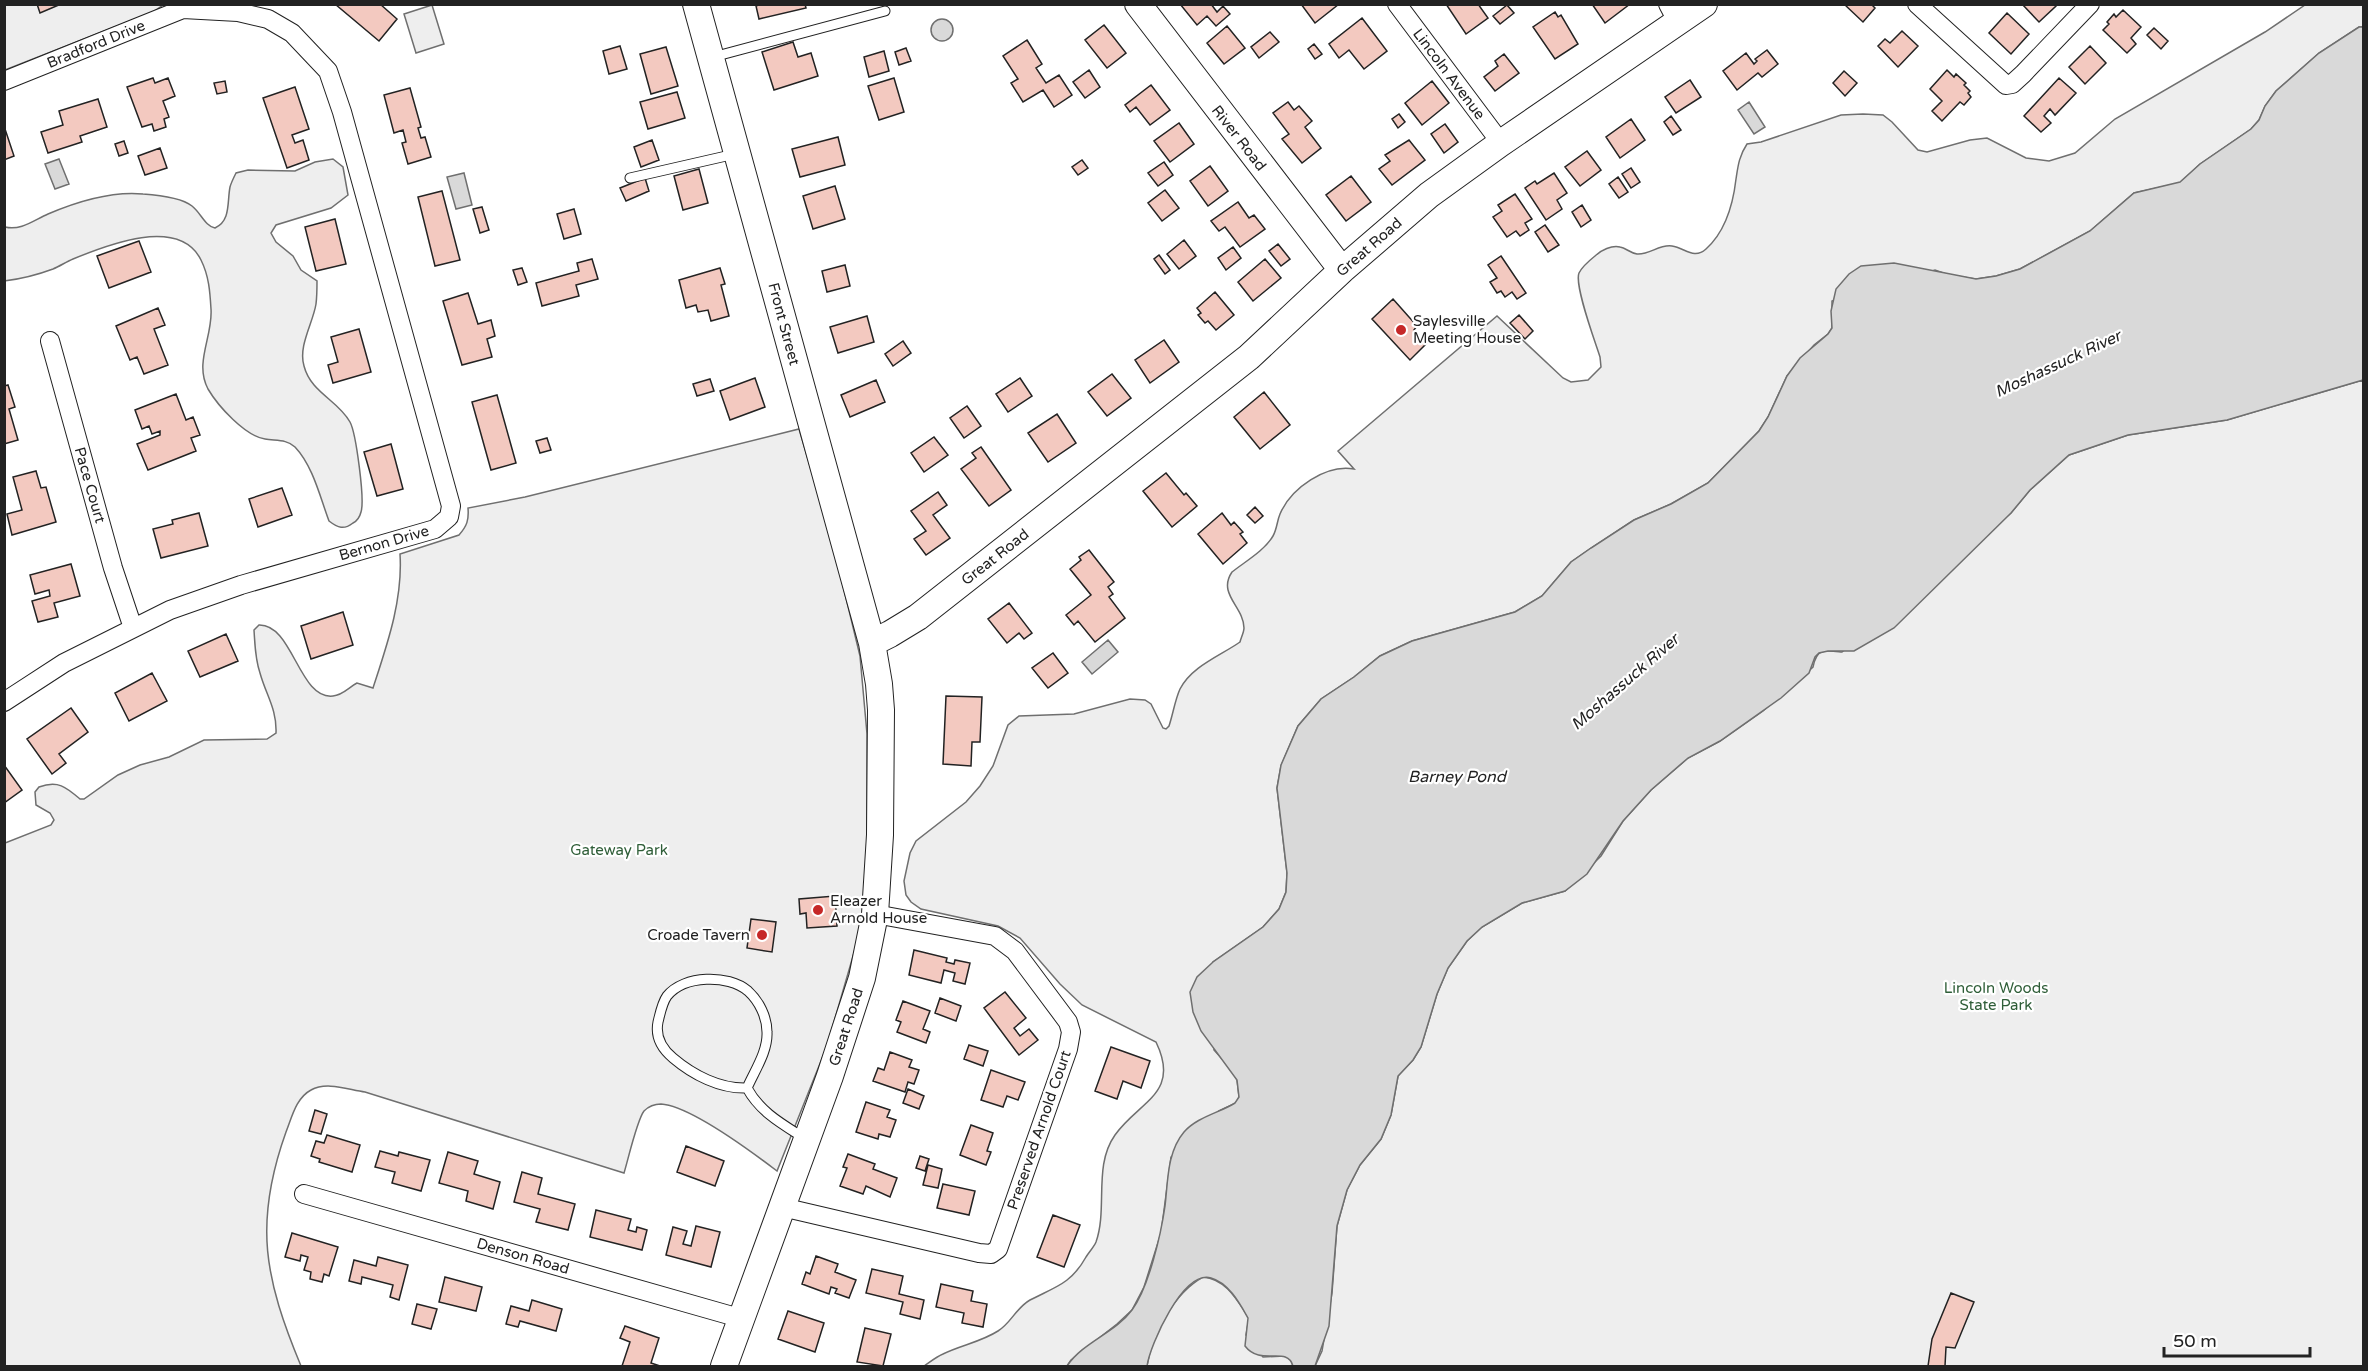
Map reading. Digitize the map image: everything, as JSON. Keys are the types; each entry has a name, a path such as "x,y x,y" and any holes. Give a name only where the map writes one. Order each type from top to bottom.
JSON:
{"main road":[{"name":"Front Street","path":"696,4 872,643"},
{"name":"River Road","path":"1138,4 1342,270"},
{"name":"Great Road","path":"724,1366 743,1319 862,978 875,914 880,835 881,720 879,684 872,643 918,616 1250,357 1342,270 1430,195 1673,14 1704,4"}],"street":[{"name":"Lincoln Avenue","path":"1397,4 1501,143"},
{"path":"1917,4 2006,85 2012,84 2023,74 2090,4"},
{"name":"Bernon Drive","path":"4,702 64,663 170,610 241,585 435,530 449,517 452,506 342,112 328,71 292,33 268,20 238,12 184,7"},
{"name":"Bradford Drive","path":"4,81 184,7"},
{"name":"Pace Court","path":"50,341 113,568 133,628"},
{"name":"Preserved Arnold Court","path":"782,1207 979,1253 992,1254 999,1249 1068,1049 1071,1032 1068,1022 1006,942 995,936 875,914"},
{"name":"Denson Road","path":"303,1194 743,1319"}],"lane":[{"path":"711,57 885,11"},
{"path":"630,178 715,157 737,154"},
{"path":"716,980 729,982 746,990 754,998 762,1011 767,1033 764,1052 747,1088 729,1087 707,1080 683,1066 668,1053 658,1040 657,1027 666,997 674,990 685,983 716,980"},
{"path":"747,1088 767,1113 806,1140"}],"green space":[{"path":"5,5 163,5 153,12 5,70"},
{"path":"432,5 444,44 416,53 404,14"},
{"path":"2305,5 2363,5 2363,27 2359,27 2319,53 2276,91 2251,129 2200,164 2180,183 2134,193 2090,231 2020,269 1976,279 1949,275 1935,270 1832,301 1832,328 1828,334 1814,345 1787,376 1759,431 1708,483 1671,504 1634,520 1591,548 1571,562 1542,596 1515,612 1412,641 1380,656 1321,699 1298,726 1281,766 1277,788 1287,873 1286,892 1279,909 1263,927 1213,962 1214,1050 1232,1070 1237,1080 1239,1097 1236,1103 1219,1111 1171,1157 1161,1233 1144,1287 1132,1310 1071,1360 1067,1366 924,1366 940,1355 998,1331 1025,1303 1062,1284 1080,1266 1096,1242 1101,1215 1102,1174 1108,1147 1125,1123 1154,1095 1164,1074 1156,1042 1082,1005 1060,984 1020,938 998,926 921,909 906,895 904,881 910,853 916,841 966,802 980,786 993,766 1008,725 1019,716 1074,714 1130,699 1145,700 1151,704 1163,728 1166,729 1169,726 1178,693 1185,681 1207,662 1240,642 1244,630 1243,620 1229,594 1228,580 1232,572 1260,551 1269,541 1285,504 1292,495 1321,474 1343,468 1354,469 1338,451 1497,316 1563,378 1571,382 1588,380 1601,367 1579,289 1580,271 1597,254 1607,248 1622,248 1637,254 1667,246 1693,253 1706,249 1719,234 1727,217 1733,198 1739,161 1747,144 1761,142 1841,115 1883,115 1918,150 1927,152 1970,140 1987,138 2026,158 2049,161 2075,153 2115,119 2265,32"},
{"path":"333,159 343,167 348,195 331,208 276,225 271,233 276,242 293,256 301,270 317,281 316,304 304,343 303,358 307,375 312,383 345,414 355,439 362,494 361,514 357,520 344,527 338,527 329,521 307,463 295,447 281,441 257,437 249,432 225,412 208,389 204,379 203,359 211,319 210,290 204,266 191,247 176,239 142,238 104,247 41,273 4,281 5,227 16,228 70,205 107,196 149,194 182,201 192,206 208,225 215,228 224,221 226,216 230,187 236,173 248,170 295,171 315,162"},
{"name":"Lincoln Woods State Park","path":"2363,380 2363,1366 1315,1366 1322,1351 1332,1293 1337,1226 1347,1190 1360,1165 1381,1139 1391,1115 1398,1076 1413,1060 1421,1047 1437,994 1448,968 1467,941 1482,927 1522,903 1565,891 1601,856 1623,821 1651,790 1688,758 1720,741 1763,711 1813,667 1819,653 1842,652 2011,513 2030,490 2069,455 2128,435 2227,420"},
{"name":"Gateway Park","path":"799,429 832,540 860,656 867,734 867,891 860,932 827,1046 777,1171 704,1121 674,1107 661,1104 649,1107 641,1116 624,1173 365,1092 331,1086 317,1087 306,1093 295,1108 290,1120 269,1195 267,1224 272,1278 279,1306 301,1366 5,1366 5,843 51,825 54,820 50,813 36,805 35,792 39,787 51,784 61,786 80,799 84,799 118,775 140,765 169,757 204,740 267,739 276,733 273,709 256,657 254,630 259,625 271,628 280,636 304,675 321,694 337,695 357,683 373,688 396,605 400,554 459,535 467,523 468,508 525,497"},
{"path":"1203,1277 1218,1282 1235,1298 1249,1318 1246,1335 1263,1357 1285,1356 1291,1360 1293,1366 1147,1366 1154,1341 1166,1315 1183,1293"}],"water":[{"path":"942,19 950,22 953,30 950,38 942,41 934,38 931,30 934,22"},
{"name":"Barney Pond","path":"2359,27 2364,27 2363,380 2227,420 2128,435 2069,455 2030,490 2011,513 1894,628 1854,651 1819,653 1809,673 1781,698 1720,741 1688,758 1651,790 1623,821 1587,874 1565,891 1522,903 1482,927 1467,941 1448,968 1437,994 1421,1047 1413,1060 1398,1076 1391,1115 1381,1139 1360,1165 1347,1190 1337,1226 1329,1326 1315,1366 1293,1366 1285,1357 1258,1355 1251,1352 1245,1346 1248,1318 1229,1289 1211,1278 1200,1279 1190,1285 1179,1297 1154,1342 1147,1366 1067,1366 1082,1350 1125,1318 1144,1288 1157,1245 1165,1206 1169,1167 1178,1140 1189,1127 1229,1107 1239,1097 1237,1080 1201,1031 1193,1012 1190,992 1197,977 1213,962 1263,927 1279,909 1286,892 1287,873 1277,788 1281,765 1298,726 1321,699 1380,656 1412,641 1515,612 1542,596 1571,562 1591,548 1634,520 1671,504 1708,483 1759,431 1787,376 1800,358 1828,334 1832,328 1831,311 1836,289 1849,274 1861,266 1894,263 1976,279 2020,269 2090,231 2134,193 2180,182 2200,164 2251,129 2276,91 2319,53"},
{"path":"1749,102 1765,127 1754,134 1738,110"},
{"path":"59,159 69,184 55,189 45,164"},
{"path":"464,173 472,205 456,209 447,177"},
{"path":"1108,640 1118,652 1092,674 1082,662"}],"building":[{"path":"37,4 61,4 40,13"},
{"path":"335,4 380,4 397,19 379,41"},
{"path":"805,4 806,8 759,19 756,6"},
{"path":"1180,4 1211,4 1217,12 1223,6 1230,14 1216,26 1207,16 1197,25"},
{"path":"1301,4 1339,4 1315,23"},
{"path":"1446,4 1478,4 1488,18 1466,34"},
{"path":"1592,4 1630,4 1605,23"},
{"path":"1871,4 1875,8 1863,22 1845,5"},
{"path":"2022,4 2055,4 2056,6 2039,22"},
{"path":"1507,5 1514,13 1500,24 1493,16"},
{"path":"2123,10 2141,27 2131,38 2136,44 2127,53 2103,30 2114,14 2116,17"},
{"path":"1555,12 1558,17 1561,15 1578,44 1555,59 1533,27"},
{"path":"2007,13 2029,34 2011,54 1989,33"},
{"path":"1362,18 1387,51 1364,69 1349,50 1339,58 1329,44"},
{"path":"1104,25 1126,53 1107,68 1085,40"},
{"path":"1227,26 1245,48 1224,64 1207,43"},
{"path":"2154,28 2168,41 2161,49 2147,35"},
{"path":"1902,31 1918,46 1898,67 1878,46 1885,39 1890,43"},
{"path":"1270,32 1279,42 1259,58 1251,47"},
{"path":"1027,40 1042,64 1036,68 1046,83 1059,75 1072,95 1054,107 1043,90 1023,102 1011,83 1018,79 1003,56"},
{"path":"793,42 798,57 811,53 818,76 774,90 762,52"},
{"path":"1314,44 1322,54 1315,59 1308,49"},
{"path":"620,46 627,69 609,74 603,51"},
{"path":"2090,46 2106,63 2085,84 2069,67"},
{"path":"666,47 678,86 651,94 640,54"},
{"path":"906,48 911,61 899,65 895,52"},
{"path":"1767,50 1778,64 1762,77 1758,73 1737,90 1723,71 1746,53 1754,64 1757,61 1755,59"},
{"path":"884,51 889,71 869,77 864,57"},
{"path":"1504,54 1519,73 1495,91 1484,77 1498,66 1495,61"},
{"path":"1089,70 1100,87 1085,98 1073,82"},
{"path":"1947,70 1954,77 1956,74 1966,83 1964,85 1970,91 1968,93 1971,97 1964,105 1960,102 1942,121 1932,111 1942,101 1930,89"},
{"path":"1844,71 1857,83 1845,96 1833,83"},
{"path":"153,78 155,83 168,78 175,96 163,101 169,117 164,119 166,127 154,131 152,124 142,127 127,87"},
{"path":"894,78 904,112 879,120 868,86"},
{"path":"2059,78 2076,93 2055,115 2050,109 2044,116 2051,123 2041,132 2024,116"},
{"path":"1690,80 1701,97 1676,113 1665,97"},
{"path":"225,81 227,92 217,94 214,83"},
{"path":"1432,81 1449,103 1422,125 1405,103"},
{"path":"1151,85 1170,110 1150,125 1136,107 1130,112 1125,105"},
{"path":"295,87 309,129 292,135 295,143 303,140 309,160 287,168 263,98"},
{"path":"410,88 421,127 418,128 421,138 425,137 431,157 408,164 402,143 406,142 403,130 394,133 384,95"},
{"path":"677,92 685,118 648,129 640,102"},
{"path":"98,99 107,127 80,136 82,142 48,153 41,132 63,125 59,111"},
{"path":"1288,102 1294,110 1299,106 1312,121 1305,127 1321,148 1302,163 1282,139 1289,134 1273,113"},
{"path":"1399,114 1405,122 1398,128 1392,119"},
{"path":"1671,116 1681,130 1673,135 1664,122"},
{"path":"1631,119 1645,140 1620,158 1606,137"},
{"path":"1179,123 1194,144 1170,162 1154,141"},
{"path":"1445,124 1458,142 1444,153 1431,134"},
{"path":"4,129 14,156 4,160"},
{"path":"838,137 845,165 800,177 792,149"},
{"path":"652,140 659,160 641,167 634,147"},
{"path":"1409,140 1425,160 1392,185 1379,169 1390,161 1385,155"},
{"path":"124,141 128,153 119,156 115,144"},
{"path":"160,148 167,168 145,175 138,156"},
{"path":"1587,151 1601,170 1580,186 1565,167"},
{"path":"1082,160 1088,168 1078,175 1072,167"},
{"path":"1164,162 1173,175 1158,186 1148,173"},
{"path":"1210,166 1228,191 1208,206 1190,181"},
{"path":"1631,168 1640,182 1631,188 1622,174"},
{"path":"699,169 708,203 683,210 674,176"},
{"path":"1554,173 1567,193 1557,200 1562,209 1546,220 1525,188 1535,181 1537,184"},
{"path":"1351,176 1371,202 1346,221 1326,195"},
{"path":"1618,177 1628,192 1619,198 1609,184"},
{"path":"645,178 649,191 626,201 620,188"},
{"path":"835,186 845,219 813,229 803,196"},
{"path":"1165,190 1179,208 1162,221 1148,203"},
{"path":"442,191 460,260 435,266 418,197"},
{"path":"1515,194 1532,219 1525,223 1529,230 1520,236 1516,231 1507,237 1493,217 1502,211 1498,205"},
{"path":"1238,202 1249,218 1254,215 1265,229 1240,247 1225,227 1219,231 1211,221"},
{"path":"1582,205 1591,220 1581,227 1572,212"},
{"path":"482,207 489,230 480,233 473,209"},
{"path":"574,209 581,234 564,239 557,214"},
{"path":"335,219 346,264 316,271 305,227"},
{"path":"1545,225 1559,245 1548,252 1535,232"},
{"path":"1184,240 1196,256 1179,269 1167,254"},
{"path":"139,241 151,272 109,288 97,256"},
{"path":"1278,244 1290,259 1281,266 1269,251"},
{"path":"1233,247 1241,258 1226,270 1218,258"},
{"path":"1159,255 1170,270 1165,274 1154,259"},
{"path":"1501,256 1526,293 1517,299 1512,292 1505,297 1501,291 1497,293 1490,282 1497,278 1488,265"},
{"path":"592,259 598,279 576,285 579,296 542,306 536,283 579,271 577,263"},
{"path":"1265,259 1281,278 1253,301 1238,282"},
{"path":"845,265 850,286 827,292 822,271"},
{"path":"522,268 527,282 518,285 513,270"},
{"path":"720,268 725,284 721,285 729,316 711,321 708,310 698,312 696,305 686,308 679,280"},
{"path":"1215,292 1234,315 1216,330 1198,315 1201,313 1197,308"},
{"path":"468,293 478,324 491,320 495,336 487,339 492,357 462,365 443,301"},
{"name":"Saylesville Meeting House","path":"1393,299 1417,326 1414,330 1427,343 1410,360 1372,319"},
{"path":"158,308 165,325 154,329 168,365 144,374 137,357 130,360 116,326"},
{"path":"1519,315 1533,331 1525,339 1510,323"},
{"path":"867,316 874,342 838,353 830,327"},
{"path":"359,329 371,372 333,383 328,365 338,362 331,337"},
{"path":"1164,340 1179,362 1150,383 1135,360"},
{"path":"903,341 911,353 893,366 885,354"},
{"path":"1112,374 1131,398 1107,416 1088,392"},
{"path":"755,378 765,407 730,420 720,391"},
{"path":"1020,378 1032,396 1008,412 996,394"},
{"path":"710,379 714,391 697,396 693,384"},
{"path":"876,380 885,402 850,417 841,395"},
{"path":"8,385 15,407 9,409 18,440 4,444 4,386"},
{"path":"1264,392 1290,425 1260,449 1234,417"},
{"path":"176,394 186,420 193,417 200,435 191,438 196,451 148,470 137,444 160,435 160,431 152,434 149,426 142,429 135,410"},
{"path":"497,395 516,463 491,470 472,402"},
{"path":"967,406 981,426 964,438 950,418"},
{"path":"1057,414 1076,443 1048,462 1028,433"},
{"path":"934,437 948,455 924,472 911,453"},
{"path":"547,438 551,450 540,453 536,441"},
{"path":"391,444 403,489 377,496 364,452"},
{"path":"981,447 1011,490 989,506 961,469 976,458 972,453"},
{"path":"36,471 41,488 46,487 56,522 12,535 7,514 22,510 13,477"},
{"path":"1166,473 1184,495 1186,493 1197,506 1172,527 1143,491"},
{"path":"282,488 292,515 258,527 249,499"},
{"path":"938,492 947,505 933,515 950,538 926,555 914,539 926,531 911,511"},
{"path":"1255,507 1263,516 1255,523 1247,515"},
{"path":"199,513 208,546 161,558 153,529 173,524 172,520"},
{"path":"1222,513 1231,525 1234,522 1243,532 1240,534 1247,543 1223,564 1198,534"},
{"path":"1089,550 1114,582 1108,587 1113,594 1109,597 1125,618 1095,642 1078,621 1074,625 1066,615 1091,595 1070,569 1081,560 1079,557"},
{"path":"71,564 80,596 54,603 58,617 38,622 32,601 50,596 49,590 35,594 30,575"},
{"path":"1009,603 1032,633 1024,639 1019,633 1007,643 988,619"},
{"path":"343,612 353,645 311,659 301,626"},
{"path":"226,634 238,661 200,677 188,651"},
{"path":"1053,653 1068,673 1048,688 1032,668"},
{"path":"152,673 167,701 129,721 115,693"},
{"path":"946,696 982,697 980,742 972,742 971,766 943,764"},
{"path":"71,708 88,732 59,754 66,763 52,774 27,739"},
{"path":"4,765 22,790 4,803"},
{"name":"Eleazer Arnold House","path":"835,896 837,926 807,928 806,913 800,914 799,899"},
{"name":"Croade Tavern","path":"751,919 776,922 772,952 747,948"},
{"path":"914,950 947,958 946,962 954,964 955,960 970,963 965,984 953,981 955,973 944,970 941,983 909,975"},
{"path":"1005,992 1026,1018 1014,1028 1020,1036 1029,1029 1038,1040 1019,1055 984,1008"},
{"path":"940,998 961,1006 956,1021 935,1013"},
{"path":"903,1001 930,1011 923,1029 930,1032 926,1043 897,1032 901,1022 896,1020"},
{"path":"969,1045 988,1051 983,1066 964,1059"},
{"path":"1111,1047 1150,1061 1141,1088 1123,1081 1117,1099 1095,1091"},
{"path":"890,1052 912,1060 909,1067 919,1070 914,1084 908,1082 905,1092 873,1081 878,1068 884,1070"},
{"path":"991,1070 1025,1082 1018,1100 1007,1096 1003,1107 981,1100"},
{"path":"908,1089 924,1096 919,1109 903,1103"},
{"path":"866,1102 890,1110 887,1117 896,1120 890,1137 879,1134 878,1139 856,1132"},
{"path":"315,1110 327,1114 321,1134 309,1131"},
{"path":"971,1125 993,1133 987,1151 991,1152 986,1165 960,1155"},
{"path":"327,1135 360,1145 352,1172 319,1162 320,1159 311,1156 316,1141 324,1143"},
{"path":"686,1146 724,1161 715,1186 677,1172"},
{"path":"380,1151 398,1156 399,1152 430,1160 421,1191 392,1183 395,1172 375,1167"},
{"path":"448,1152 478,1161 474,1174 500,1182 493,1209 466,1201 468,1191 439,1183"},
{"path":"848,1154 875,1164 873,1169 897,1178 890,1197 866,1186 863,1194 840,1186 847,1168 843,1167"},
{"path":"920,1156 929,1159 925,1171 916,1168"},
{"path":"928,1165 942,1169 938,1188 923,1185"},
{"path":"522,1172 542,1178 538,1194 575,1204 568,1230 536,1222 540,1209 514,1202"},
{"path":"943,1184 975,1191 969,1215 937,1208"},
{"path":"596,1210 631,1219 628,1230 636,1232 637,1227 647,1230 642,1250 590,1237"},
{"path":"1053,1215 1080,1225 1064,1267 1037,1257"},
{"path":"696,1226 720,1232 711,1267 666,1255 673,1227 687,1231 683,1244 691,1246"},
{"path":"292,1233 338,1247 329,1276 324,1274 322,1282 310,1279 311,1272 304,1270 308,1257 301,1255 300,1261 285,1257"},
{"path":"816,1256 838,1264 835,1272 856,1280 849,1298 835,1293 837,1289 831,1287 829,1294 802,1284 806,1272 810,1274"},
{"path":"378,1257 408,1265 399,1300 390,1297 393,1285 362,1277 361,1284 349,1281 354,1260 376,1266"},
{"path":"872,1269 903,1276 899,1294 924,1300 920,1319 900,1314 903,1302 866,1293"},
{"path":"445,1277 482,1287 476,1311 439,1302"},
{"path":"941,1284 973,1291 971,1301 987,1304 983,1327 962,1323 964,1313 936,1307"},
{"path":"1951,1293 1974,1302 1955,1348 1946,1347 1945,1366 1928,1366 1932,1339"},
{"path":"532,1300 562,1309 556,1331 520,1321 518,1327 506,1324 511,1306 529,1311"},
{"path":"417,1304 437,1309 431,1329 412,1324"},
{"path":"788,1311 824,1323 815,1352 778,1339"},
{"path":"625,1326 659,1338 651,1363 660,1366 622,1366 630,1342 620,1338"},
{"path":"865,1328 891,1334 883,1366 857,1362"}],"place":[{"name":"Saylesville Meeting House","path":"1401,330"},
{"name":"Eleazer Arnold House","path":"818,910"},
{"name":"Croade Tavern","path":"762,935"}],"water label":[{"name":"Moshassuck River","path":"2058,364"},
{"name":"Moshassuck River","path":"1625,682"}]}
